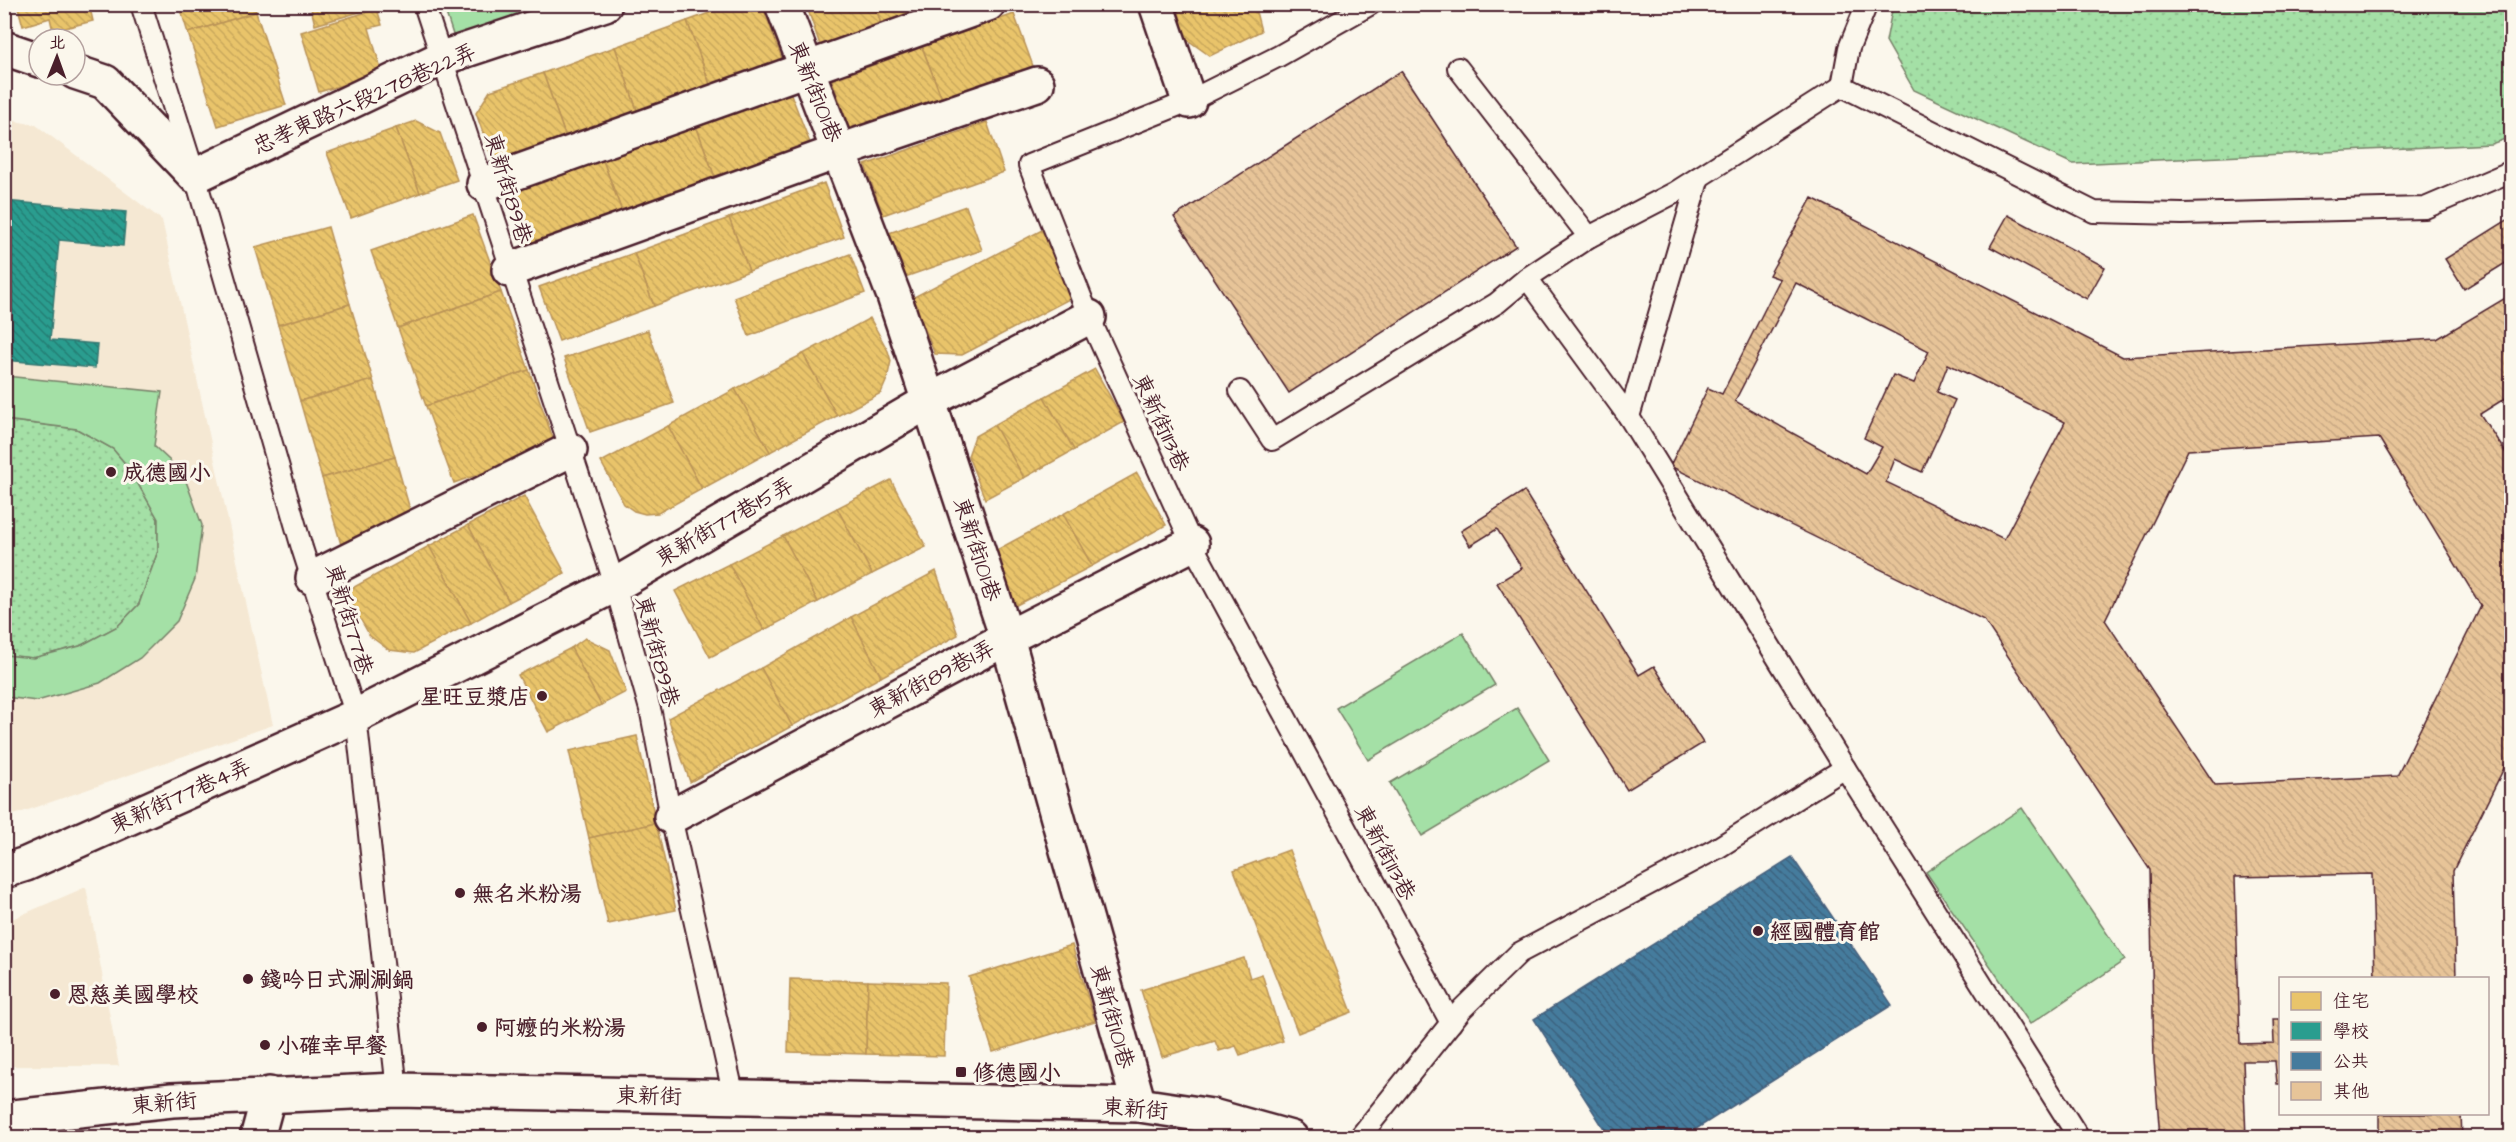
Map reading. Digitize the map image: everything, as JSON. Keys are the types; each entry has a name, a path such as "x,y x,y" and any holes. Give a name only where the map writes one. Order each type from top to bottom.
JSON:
{"street":[{"name":"忠孝東路六段278巷22弄","path":"195,176 442,57 604,4"},
{"name":"東新街101巷","path":"782,4 840,150 894,296 1007,638 1138,1105"},
{"path":"484,184 988,4"},
{"path":"1156,4 1189,101"},
{"path":"4,48 27,56"},
{"path":"87,76 105,82 195,176"},
{"path":"509,270 840,150 1037,84"},
{"name":"東新街77巷15弄","path":"356,716 615,585 929,401 1089,317"},
{"path":"313,578 570,450"},
{"name":"東新街89巷1弄","path":"671,817 1007,638 1192,544"},
{"name":"東新街77巷4弄","path":"4,871 37,859 356,716"},
{"name":"東新街","path":"4,1118 172,1100 397,1090 1138,1105 1243,1130 1292,1137"},
{"path":"257,1137 269,1094"}],"lane":[{"name":"東新街77巷","path":"141,4 195,176 356,716 397,1090"},
{"name":"東新街89巷","path":"424,4 484,184 509,270 615,585 651,713 671,817 734,1097"},
{"name":"東新街113巷","path":"1371,4 1279,56 1189,101 1029,165 1089,317 1192,544 1451,1023"},
{"path":"1240,391 1272,440 1497,303 1527,278 1589,237 1699,177 1842,86 1849,48 1867,4"},
{"path":"1458,68 1589,237"},
{"path":"1842,86 2094,212 2182,214 2425,208 2511,171"},
{"path":"1629,417 1699,177"},
{"path":"1527,278 1629,417 1845,768 2079,1137"},
{"path":"1359,1137 1461,1010 1519,953 1716,849 1845,768"}],"shaded area":[{"name":"成德國小","path":"4,119 36,125 162,220 273,725 5,818"},
{"name":"恩慈美國學校","path":"86,887 119,1066 5,1066 5,922"}],"green space":[{"path":"443,4 572,5 457,47"},
{"path":"1893,5 2511,5 2511,137 2491,144 2073,164 1914,90 1886,41"},
{"path":"5,376 162,392 154,446 183,473 202,525 195,579 177,621 140,658 100,683 37,701 5,697 5,655 33,658 80,646 118,626 139,604 158,551 158,519 129,468 113,449 77,429 5,420"},
{"path":"5,420 77,429 113,449 129,468 158,519 158,551 139,604 118,626 80,646 33,658 5,655"},
{"path":"1463,633 1495,685 1368,760 1336,708"},
{"path":"1517,708 1549,760 1422,836 1390,783"},
{"path":"2022,808 2125,960 2030,1024 1926,872"}],"building: 住宅":[{"path":"17,4 89,4 93,21 69,27 52,27 50,18 23,26"},
{"path":"179,4 254,4 256,12 188,33"},
{"path":"310,4 369,4 370,9 315,25"},
{"path":"734,4 763,7 784,64 712,90 687,21"},
{"path":"806,4 875,4 881,24 820,45"},
{"path":"875,4 938,4 881,24"},
{"path":"1177,4 1254,4 1261,31 1210,56 1185,38"},
{"path":"377,9 382,25 369,28 382,73 319,92 301,32"},
{"path":"256,12 286,105 218,126 188,33"},
{"path":"1014,14 1033,66 942,99 922,47"},
{"path":"687,21 712,90 639,116 615,47"},
{"path":"615,47 639,116 567,141 543,73"},
{"path":"922,47 942,99 851,133 832,80"},
{"path":"543,73 567,141 495,167 476,113 490,91"},
{"path":"789,89 812,148 717,183 695,123"},
{"path":"416,121 440,133 457,180 420,193 396,128"},
{"path":"987,122 1004,172 883,215 865,165"},
{"path":"695,123 717,183 624,217 602,158"},
{"path":"396,128 420,193 351,218 327,153"},
{"path":"602,158 624,217 530,251 507,192"},
{"path":"824,183 844,237 749,271 729,218"},
{"path":"966,206 982,250 905,277 889,233"},
{"path":"473,215 501,292 398,328 371,251"},
{"path":"729,218 749,271 654,306 634,253"},
{"path":"328,227 350,304 278,325 255,247"},
{"path":"1042,230 1077,295 962,355 935,354 912,298"},
{"path":"634,253 654,306 559,341 539,287"},
{"path":"850,254 865,293 749,336 734,297"},
{"path":"501,292 529,370 426,406 398,328"},
{"path":"350,304 373,380 300,401 278,325"},
{"path":"870,318 891,361 887,379 881,393 837,416 803,354"},
{"path":"648,330 674,403 590,432 564,358"},
{"path":"803,354 837,416 770,452 735,389"},
{"path":"1095,369 1124,422 1074,450 1044,397"},
{"path":"529,370 556,447 454,483 426,406"},
{"path":"373,380 395,457 322,478 300,401"},
{"path":"735,389 770,452 702,489 668,426"},
{"path":"1044,397 1074,450 1024,478 994,425"},
{"path":"994,425 1024,478 985,499 968,456 975,436"},
{"path":"668,426 702,489 658,513 645,514 634,511 624,504 601,462"},
{"path":"395,457 417,534 344,555 322,478"},
{"path":"1137,473 1166,525 1092,566 1063,514"},
{"path":"891,480 926,547 872,574 837,508"},
{"path":"524,496 565,573 509,602 468,525"},
{"path":"837,508 872,574 818,602 783,536"},
{"path":"1063,514 1092,566 1007,610 995,551"},
{"path":"468,525 509,602 471,623 429,546"},
{"path":"783,536 818,602 764,630 729,564"},
{"path":"429,546 471,623 414,653 389,650 370,636 345,592"},
{"path":"729,564 764,630 710,657 675,591"},
{"path":"936,571 958,635 881,677 851,617"},
{"path":"851,617 881,677 792,726 761,668"},
{"path":"585,638 610,650 626,692 601,705 571,648"},
{"path":"571,648 601,705 548,732 518,675"},
{"path":"761,668 792,726 690,782 668,718"},
{"path":"637,736 656,823 589,838 569,751"},
{"path":"656,823 676,910 608,924 589,838"},
{"path":"1289,850 1352,1012 1298,1033 1234,870"},
{"path":"1072,945 1095,1021 993,1052 969,977"},
{"path":"1244,958 1250,978 1262,974 1283,1041 1240,1055 1236,1046 1219,1051 1215,1041 1162,1057 1141,990"},
{"path":"790,979 868,981 866,1054 788,1052"},
{"path":"868,981 946,983 944,1056 866,1054"}],"building: 學校":[{"path":"4,201 126,212 123,246 59,240 50,340 97,344 95,368 4,360"}],"building: 公共":[{"name":"經國體育館","path":"1792,857 1892,1005 1682,1138 1610,1138 1534,1019"}],"building: 其他":[{"path":"1401,71 1516,246 1289,393 1174,217"},
{"path":"1812,198 2123,357 2437,339 2512,294 2512,394 2480,414 2512,462 2512,752 2453,871 2456,977 2375,977 2372,874 2235,877 2240,1044 2274,1043 2273,1019 2279,1019 2279,1084 2277,1084 2275,1061 2243,1061 2246,1138 2160,1138 2154,1060 2150,870 1984,620 1670,466 1708,388 1722,394 1780,279 1769,275","holes":["1796,283 1929,351 1914,383 1893,375 1864,438 1882,447 1866,474 1735,401","1948,364 2065,422 2004,539 1886,482 1895,459 1922,472 1955,400 1937,392","2379,438 2481,606 2397,776 2215,785 2105,620 2188,450"]},
{"path":"2008,215 2105,267 2087,299 1990,247"},
{"path":"2512,217 2512,259 2464,289 2445,259"},
{"path":"1524,491 1639,675 1654,666 1703,743 1627,790 1497,583 1522,568 1497,529 1470,546 1461,531"},
{"path":"2379,1115 2461,1115 2462,1138 2379,1138"}],"place":[{"name":"成德國小","path":"111,472"},
{"name":"星旺豆漿店","path":"542,696"},
{"name":"無名米粉湯","path":"460,893"},
{"name":"經國體育館","path":"1758,931"},
{"name":"錢吟日式涮涮鍋","path":"248,979"},
{"name":"恩慈美國學校","path":"55,994"},
{"name":"阿嬤的米粉湯","path":"482,1027"},
{"name":"小確幸早餐","path":"265,1045"},
{"name":"修德國小","path":"961,1072"}]}
